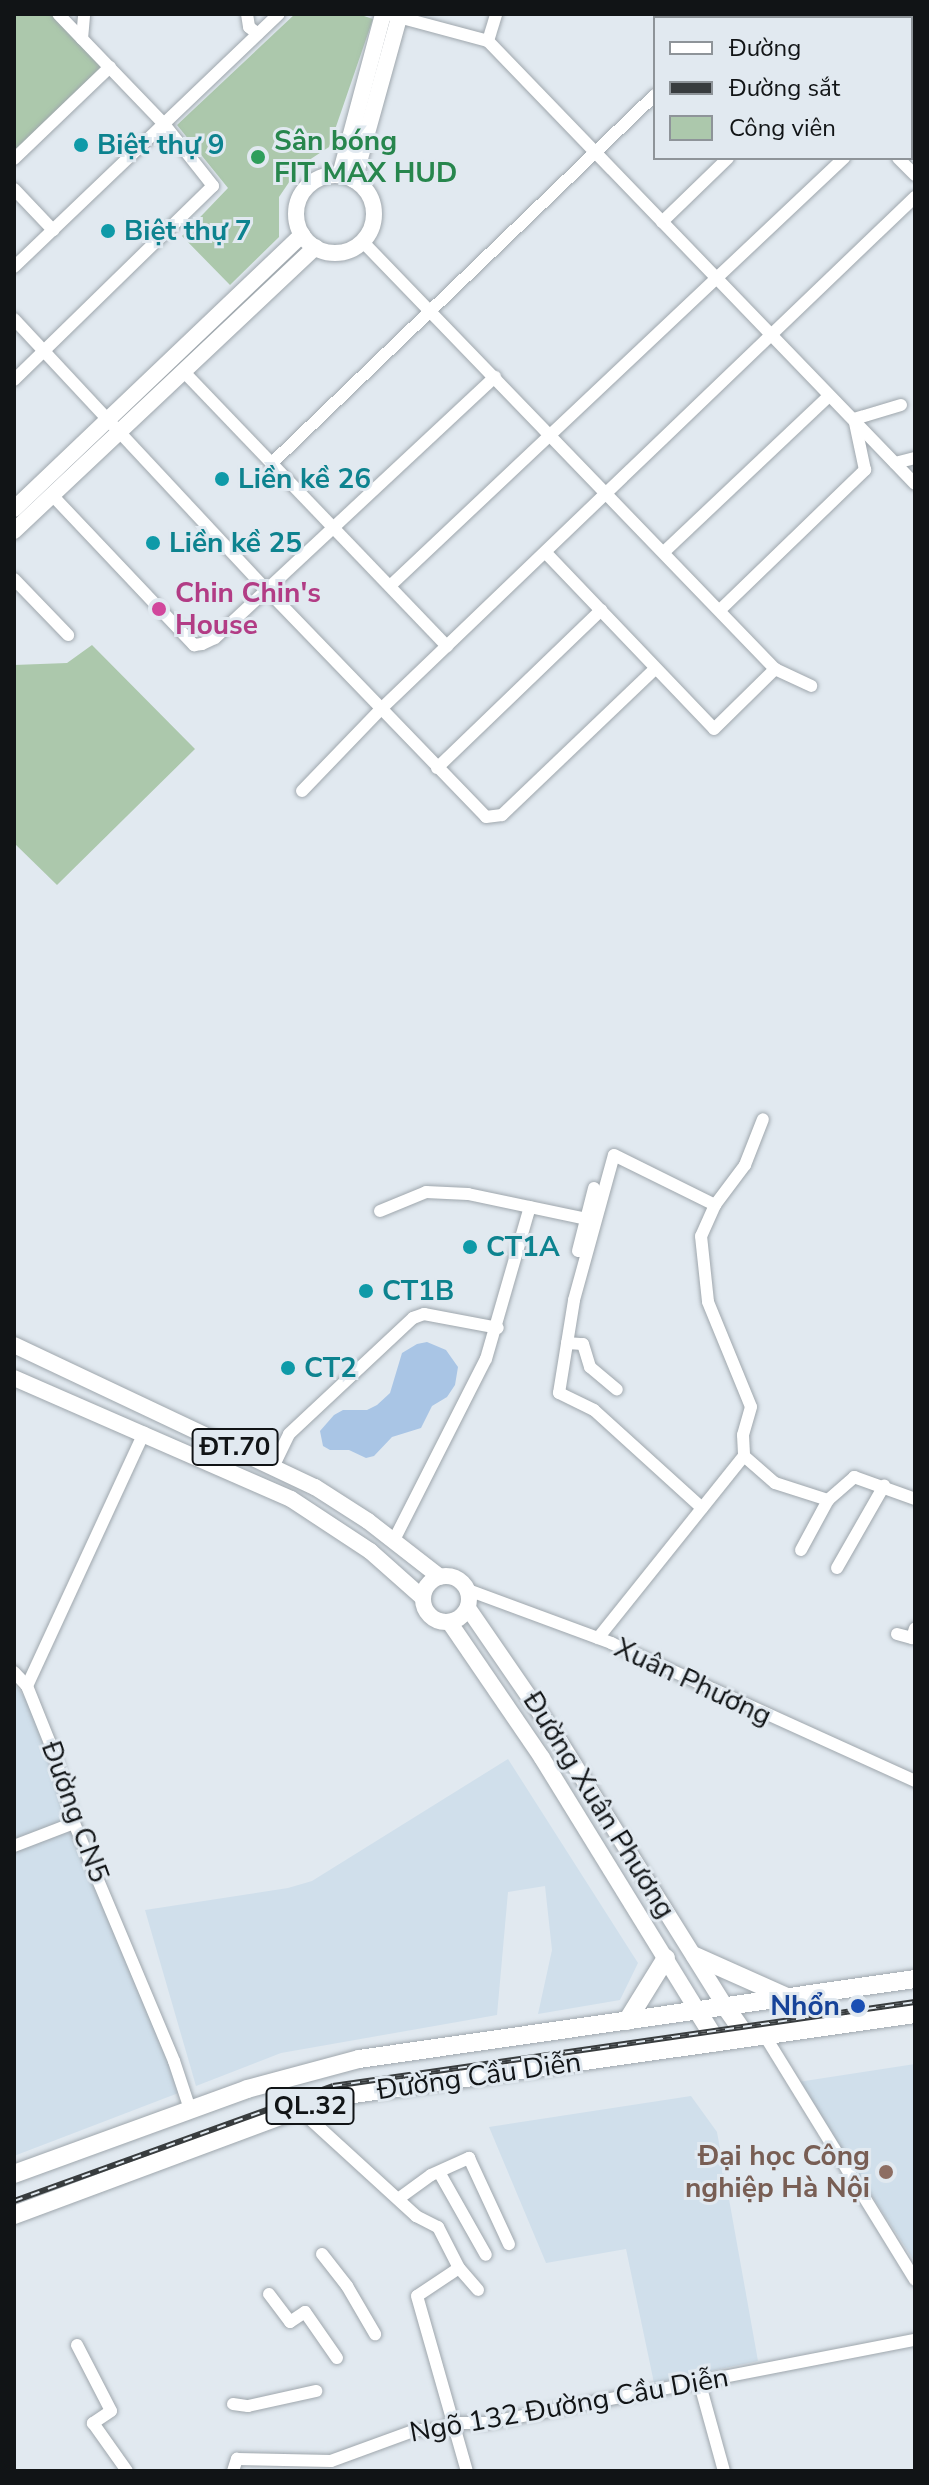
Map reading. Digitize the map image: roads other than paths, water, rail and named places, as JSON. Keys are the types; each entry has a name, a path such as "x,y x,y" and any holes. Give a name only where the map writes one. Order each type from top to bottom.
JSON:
{"highway":[{"path":"695,1956 788,1997"},
{"path":"627,2021 666,1958"},
{"name":"Đường Cầu Diễn","path":"14,2174 190,2109 303,2072 359,2059 915,1979"},
{"path":"725,2006 756,2037"},
{"path":"697,2010 717,2042"},
{"name":"Đường Cầu Diễn","path":"14,2215 299,2109 394,2086 915,2014"}],"main road":[{"path":"347,178 392,15"},
{"path":"319,178 347,178 369,196 373,207 369,231 362,241 342,252 308,241 296,214 302,192 319,178"},
{"path":"14,509 114,425 184,372 308,241"},
{"path":"14,531 52,495 114,425 308,241"},
{"name":"ĐT.70","path":"14,1345 274,1465 328,1494 440,1577"},
{"name":"ĐT.70","path":"14,1378 144,1433 301,1506 370,1551 423,1598"},
{"path":"440,1577 460,1580 468,1590 468,1608 450,1623 429,1616 423,1598 426,1588 440,1577"},
{"name":"Đường Xuân Phương","path":"468,1608 560,1742 725,2006"},
{"name":"Đường Xuân Phương","path":"450,1623 497,1687 697,2010"}],"street":[{"path":"14,380 213,186 163,123 58,14"},
{"path":"82,39 84,14"},
{"path":"247,14 249,27 258,34"},
{"path":"14,267 279,14"},
{"path":"488,41 496,14"},
{"path":"392,15 488,41 915,484"},
{"path":"14,159 110,67"},
{"path":"272,463 653,97"},
{"path":"662,222 726,160"},
{"path":"391,585 842,160"},
{"path":"900,160 915,175"},
{"path":"14,189 53,230"},
{"path":"302,791 381,709 915,197"},
{"path":"362,241 665,551 775,669 811,686"},
{"path":"14,319 267,590 486,817 502,815 655,669"},
{"path":"184,372 447,646"},
{"path":"52,495 194,645 215,638 495,377"},
{"path":"665,551 829,396"},
{"path":"854,419 901,405"},
{"path":"720,610 865,470 854,419"},
{"path":"895,463 915,458"},
{"path":"546,553 714,729 775,669"},
{"path":"14,579 68,635"},
{"path":"437,768 601,610"},
{"path":"598,1638 744,1456 743,1435 751,1407 708,1302 701,1236 715,1205 745,1165 763,1119"},
{"path":"702,1508 594,1410 559,1393 574,1300 614,1155 715,1205"},
{"path":"578,1251 594,1188"},
{"path":"380,1211 426,1192 468,1194 587,1219"},
{"path":"394,1540 486,1359 498,1328 530,1207"},
{"path":"274,1465 289,1434 413,1318 424,1314 498,1328"},
{"path":"567,1343 583,1344 590,1367 617,1390"},
{"path":"14,1672 27,1686 144,1433"},
{"path":"744,1456 775,1483 828,1500"},
{"path":"801,1550 828,1500 854,1477 915,1499"},
{"path":"837,1568 884,1486"},
{"name":"Xuân Phương","path":"468,1590 598,1638 915,1781"},
{"path":"897,1634 914,1635"},
{"name":"Đường CN5","path":"27,1686 54,1753 74,1823 174,2061 190,2109"},
{"path":"14,1846 74,1823"},
{"path":"756,2037 915,2280"},
{"path":"299,2109 416,2216 438,2227 459,2268 478,2290"},
{"path":"398,2199 439,2172 469,2158 509,2244"},
{"path":"439,2172 486,2255"},
{"path":"322,2254 347,2286 375,2334"},
{"path":"459,2268 417,2296 467,2471"},
{"path":"269,2294 290,2322 305,2312 337,2358"},
{"name":"Ngõ 132 Đường Cầu Diễn","path":"233,2471 237,2459 331,2461 416,2430 437,2430 454,2423 487,2423 915,2340"},
{"path":"77,2345 111,2411 93,2423 127,2471"},
{"path":"699,2381 724,2471"},
{"path":"233,2404 248,2406 316,2391"},
{"path":"331,2461 342,2471"}],"water":[{"path":"427,1342 446,1350 458,1367 455,1385 447,1397 432,1406 421,1428 392,1437 374,1456 366,1458 349,1450 330,1450 323,1446 320,1431 334,1415 343,1410 367,1410 377,1405 390,1393 402,1353"}],"railway":[{"path":"14,2201 333,2086 915,2002"}],"place":[{"name":"Biệt thự 9","path":"81,145"},
{"name":"Sân bóng FIT MAX HUD","path":"258,157"},
{"name":"Biệt thự 7","path":"108,231"},
{"name":"Liền kề 26","path":"222,479"},
{"name":"Liền kề 25","path":"153,543"},
{"name":"Chin Chin's House","path":"159,609"},
{"name":"CT1A","path":"470,1247"},
{"name":"CT1B","path":"366,1291"},
{"name":"CT2","path":"288,1368"},
{"name":"Nhổn","path":"858,2006"},
{"name":"Đại học Công nghiệp Hà Nội","path":"886,2172"}]}
